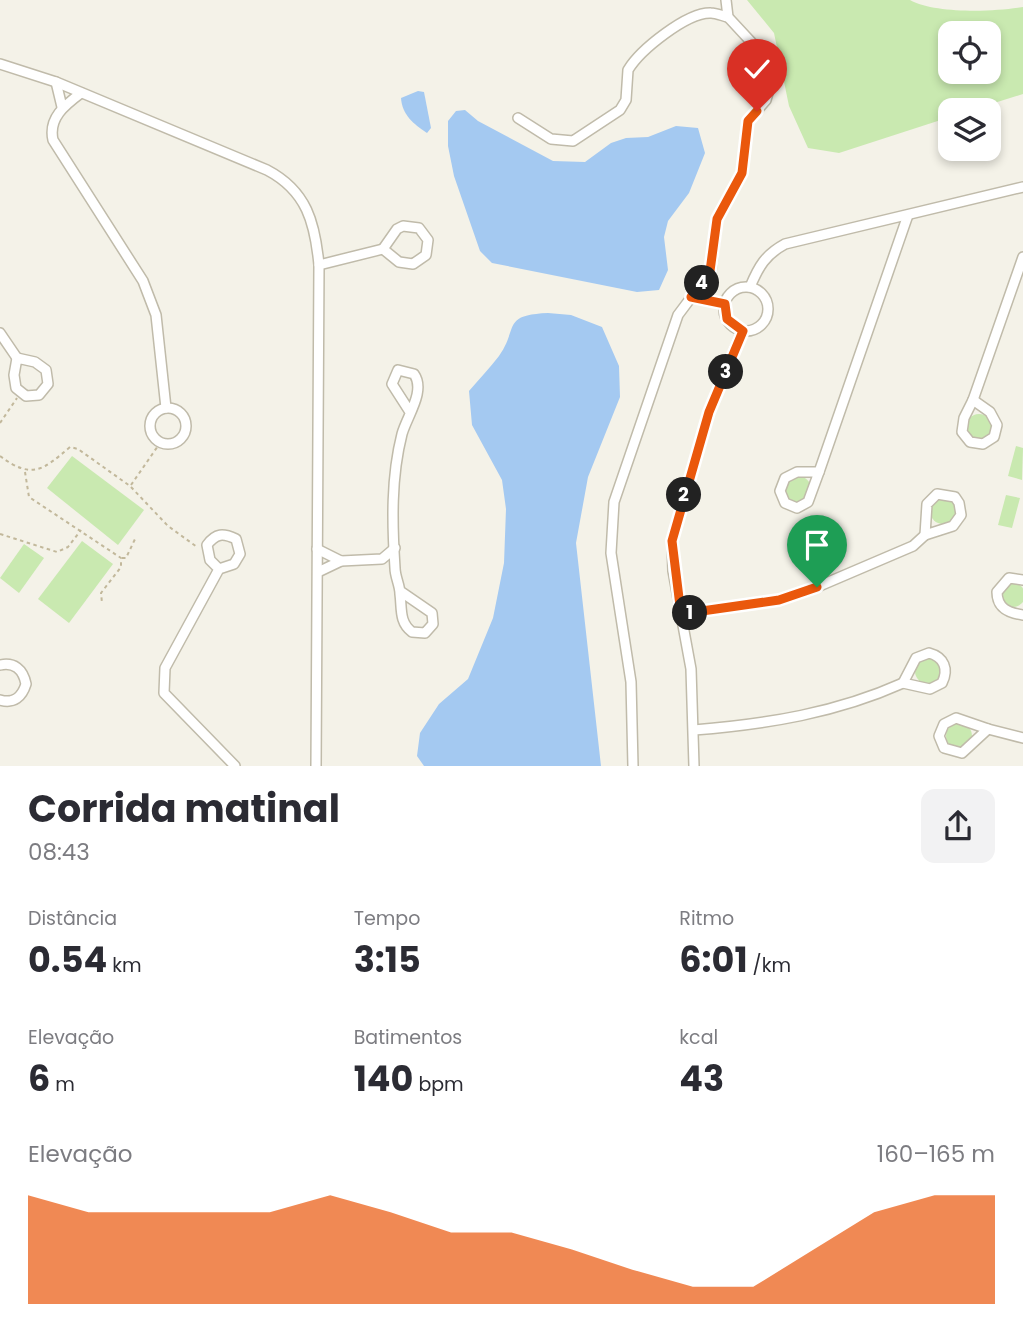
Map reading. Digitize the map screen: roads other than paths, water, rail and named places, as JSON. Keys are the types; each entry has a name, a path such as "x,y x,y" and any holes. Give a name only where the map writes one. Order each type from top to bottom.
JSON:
{"street":[{"path":"726,0 728,17"},
{"path":"518,118 551,139 572,141 620,110 626,100 628,70 659,38 685,20 710,12 728,17 766,58 770,86 765,100 748,121 742,173 717,219 710,271 678,315 614,502 611,552 631,682 633,766"},
{"path":"0,64 56,82 285,181 304,201 312,216 319,265 316,766"},
{"path":"56,82 62,107"},
{"path":"80,93 62,107 53,124 53,140 143,281 156,315 166,408"},
{"path":"750,287 760,264 771,251 785,244 1023,187"},
{"path":"819,472 797,472 785,478 780,491 785,503 797,508 808,502 819,472 908,215"},
{"path":"319,265 383,249 392,235 403,226 419,228 428,240 426,255 413,264 399,262 383,249"},
{"path":"318,250 336,259"},
{"path":"973,400 990,412 997,425 994,437 983,444 970,442 962,432 964,418 973,400 1023,257"},
{"path":"750,287 765,298 768,312 757,328 743,331 727,319 725,304 732,292 750,287"},
{"path":"691,297 725,304"},
{"path":"694,766 691,669 672,541 709,412 743,331"},
{"path":"0,333 17,358 41,365 48,377 48,384 39,395 20,393 14,382 17,358"},
{"path":"166,408 183,416 186,429 179,440 160,443 151,433 151,420 166,408"},
{"path":"400,591 432,613 433,624 425,633 412,632 401,619 400,591 394,571 393,493 396,466 410,412"},
{"path":"681,614 779,600 817,587 913,546 925,535 958,522 961,509 955,498 943,493 931,498 927,504 925,535"},
{"path":"219,569 213,567 207,545 213,537 222,534 236,539 240,554 234,564 219,569 165,668 163,683 164,693 171,703 211,739 235,766"},
{"path":"318,572 341,561 382,559 395,548"},
{"path":"317,549 341,561"},
{"path":"382,559 394,571"},
{"path":"1023,580 1009,578 996,592 999,604 1004,610 1023,615"},
{"path":"694,730 754,725 814,714 862,701 903,682 912,664 922,654 935,655 944,664 945,677 937,687 923,688 903,682"},
{"path":"0,665 8,664 21,670 26,684 20,697 13,701 0,700"},
{"path":"988,729 962,753 949,752 940,742 941,729 950,720 964,719 988,729 1023,738"}],"water":[{"path":"418,91 424,92 431,128 427,133 409,118 402,104 401,98"},
{"path":"465,110 478,121 553,161 585,162 611,143 626,138 648,137 676,126 698,128 705,153 689,193 668,221 664,237 668,270 659,290 637,292 492,263 480,251 454,176 448,146 448,121 456,111"},
{"path":"533,314 571,315 602,327 619,366 620,397 588,477 576,543 601,766 424,766 417,756 420,733 439,704 468,679 493,618 504,563 506,509 502,480 472,425 469,391 499,356 517,320"}]}
